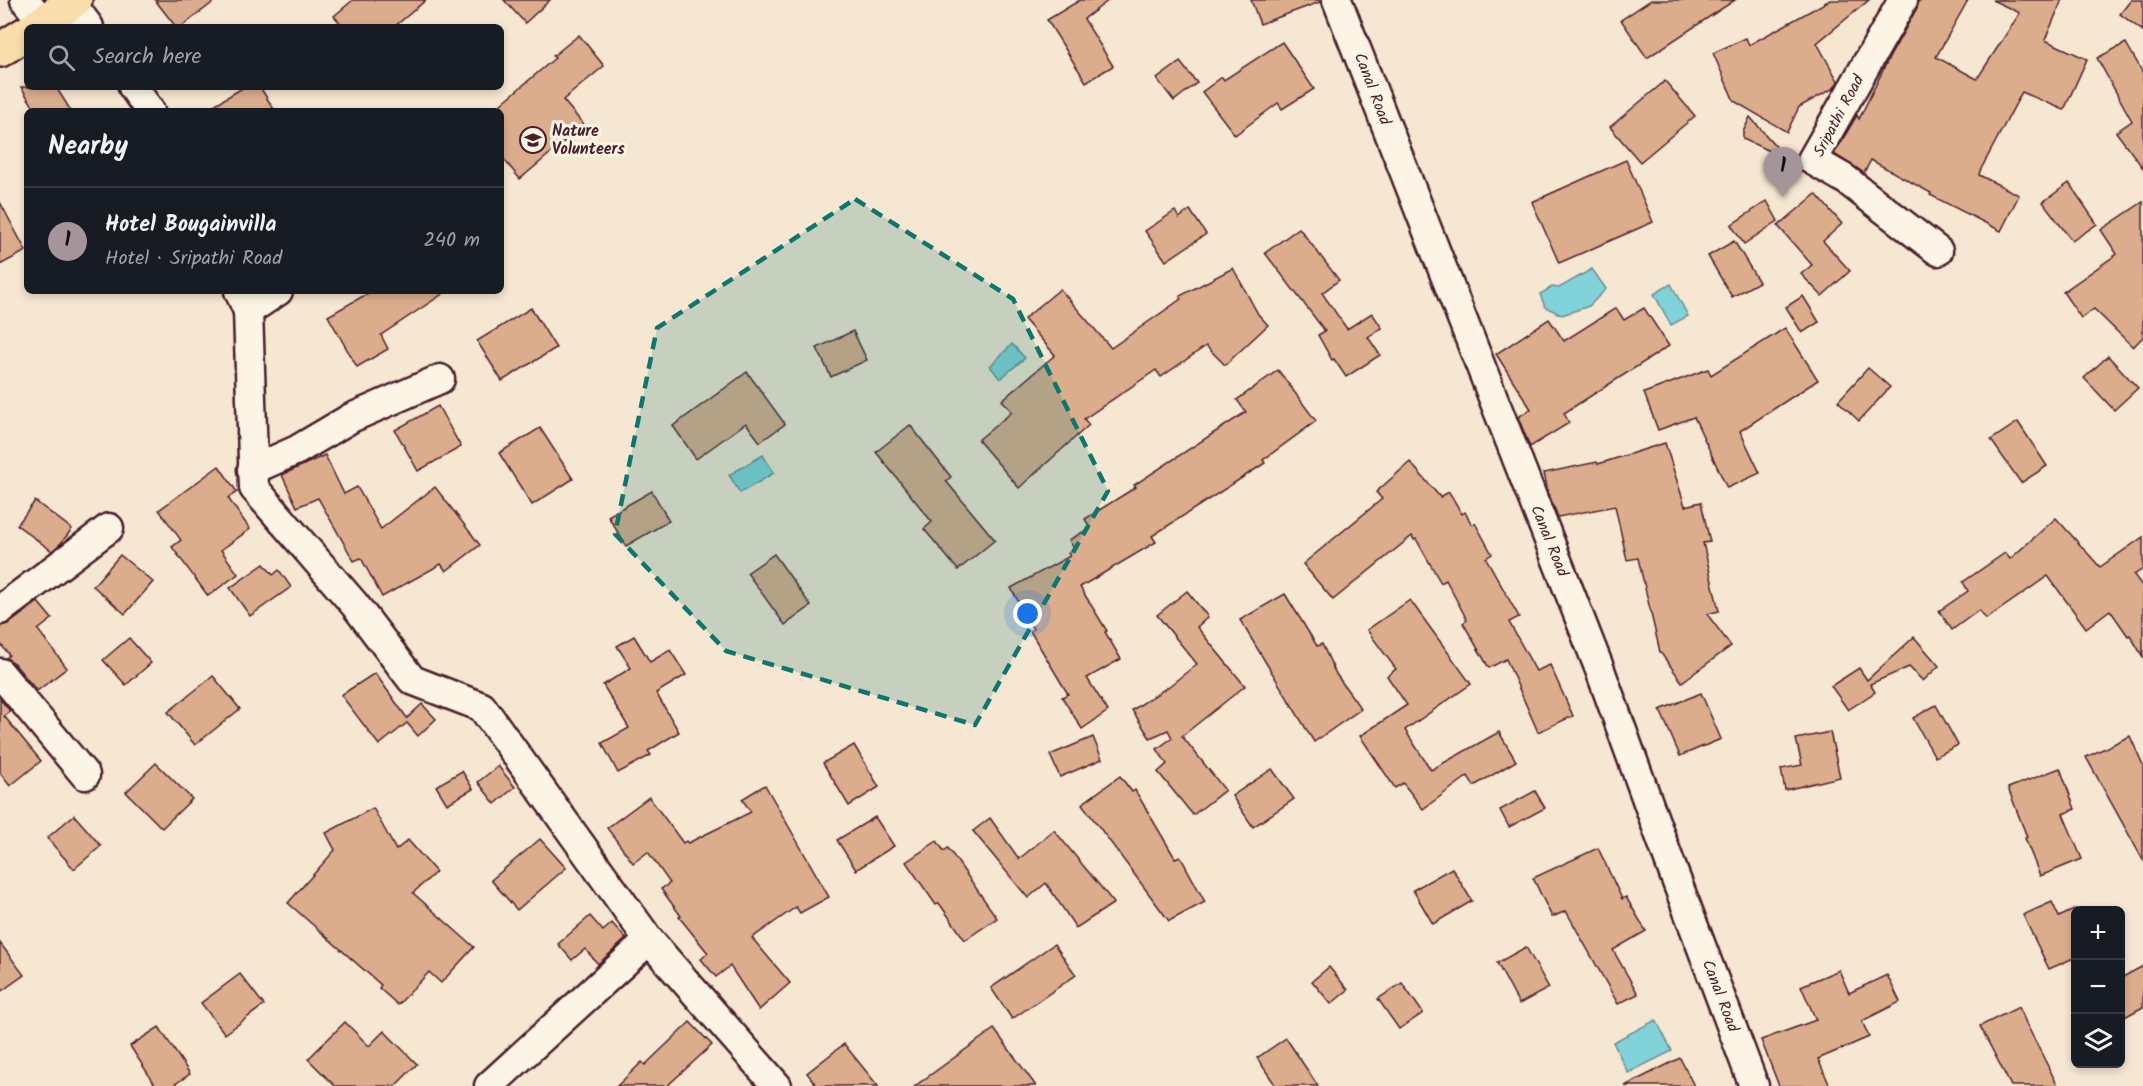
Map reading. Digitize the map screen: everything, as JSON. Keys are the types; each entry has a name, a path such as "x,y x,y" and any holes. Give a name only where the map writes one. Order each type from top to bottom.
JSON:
{"main road":[{"path":"33,21 78,10"},
{"path":"0,50 24,29"}],"street":[{"name":"Canal Road","path":"1337,0 1600,670 1754,1086"},
{"name":"Sripathi Road","path":"1903,0 1812,160 1845,179 1938,251"},
{"path":"135,90 148,108"},
{"path":"268,294 244,301 254,488 355,605 412,680 482,707 649,940 777,1086"},
{"path":"252,470 297,450 351,418 440,379"},
{"path":"0,610 109,528"},
{"path":"0,673 85,775"},
{"path":"489,1086 649,940"}],"highlighted area":[{"path":"855,199 1013,299 1108,491 975,725 726,651 615,534 657,328"}],"water":[{"path":"1592,269 1606,289 1589,306 1562,315 1545,307 1540,294 1552,287 1559,288"},
{"path":"1671,284 1688,316 1671,325 1654,294"},
{"path":"1012,344 1025,358 1000,379 990,366"},
{"path":"763,455 774,473 740,493 729,475"},
{"path":"1656,1020 1672,1051 1628,1073 1613,1042"}],"building":[{"path":"155,0 216,0 185,24 174,24"},
{"path":"353,0 426,0 398,24 341,24 334,16"},
{"path":"504,0 550,0 525,23"},
{"path":"1080,0 1109,0 1084,19 1113,66 1086,82 1047,20"},
{"path":"1251,0 1320,0 1320,2 1260,24"},
{"path":"1651,0 1735,0 1647,58 1621,20"},
{"path":"1830,0 1869,0 1817,43 1838,81 1834,88 1799,107 1787,132 1734,101 1713,53 1746,38 1749,45"},
{"path":"1919,0 1968,0 1936,57 1977,79 2020,13 1992,0 2062,0 2045,40 2087,59 2064,110 2022,92 1980,171 1979,175 2019,195 2001,231 1930,195 1931,193 1871,160 1864,173 1834,154 1857,115 1859,119 1917,8"},
{"path":"2131,0 2143,0 2143,31 2120,14"},
{"name":"Nature Volunteers","path":"579,35 604,66 563,100 584,125 520,179 504,160 504,108 501,108 501,104 555,58 553,56"},
{"path":"1282,42 1314,89 1282,109 1278,103 1235,135 1202,92 1222,77 1224,80"},
{"path":"2126,43 2143,73 2143,168 2116,132 2132,121 2097,58"},
{"path":"1180,62 1197,83 1174,101 1157,79"},
{"path":"1665,81 1695,116 1640,162 1610,127"},
{"path":"21,87 24,87 24,90 58,90 69,108 34,108"},
{"path":"239,90 262,90 273,108 209,108"},
{"path":"1750,117 1787,159 1743,139 1743,132"},
{"path":"1626,160 1653,222 1559,263 1532,202"},
{"path":"2069,183 2097,224 2072,241 2043,202"},
{"path":"1816,194 1842,224 1823,241 1850,271 1822,296 1801,274 1812,265 1778,226"},
{"path":"1767,201 1778,221 1744,244 1731,225"},
{"path":"0,202 24,247 24,252 0,265"},
{"path":"2143,202 2143,337 2133,347 2094,309 2081,318 2063,292 2117,254 2101,230"},
{"path":"1190,210 1206,234 1166,261 1145,231 1175,211 1179,218"},
{"path":"1299,228 1339,280 1322,293 1347,329 1372,313 1382,328 1368,337 1380,355 1346,377 1334,359 1332,360 1318,335 1325,331 1265,253"},
{"path":"1734,241 1759,282 1732,297 1708,256"},
{"path":"1233,268 1258,314 1268,325 1225,365 1206,346 1161,377 1156,370 1084,419 1089,425 1019,488 978,440 1012,412 1002,400 1055,355 1024,319 1060,289 1111,348 1181,299 1180,296"},
{"path":"367,294 442,294 381,335 388,349 357,367 328,316"},
{"path":"1803,296 1819,322 1802,333 1786,307"},
{"path":"531,308 556,348 502,381 477,341"},
{"path":"1616,308 1624,320 1644,308 1669,346 1564,413 1569,423 1530,447 1518,417 1531,409 1496,354 1549,319 1564,341"},
{"path":"1785,328 1818,380 1740,431 1760,473 1727,488 1694,417 1658,430 1644,393 1708,369 1711,375"},
{"path":"853,331 867,360 831,377 817,348"},
{"path":"2108,356 2138,388 2114,410 2084,378"},
{"path":"1868,368 1890,387 1859,421 1838,401"},
{"path":"1278,370 1316,421 1263,460 1265,463 1152,536 1156,542 1080,587 1121,659 1087,678 1108,711 1082,729 1062,697 1068,694 1030,631 1033,629 1011,588 1070,556 1068,553 1074,549 1069,540 1090,528 1085,519 1246,412 1237,400"},
{"path":"747,372 785,424 760,442 746,423 696,459 673,426"},
{"path":"438,406 461,447 418,471 395,430"},
{"path":"2018,422 2047,466 2021,483 1991,440"},
{"path":"910,425 951,477 946,481 995,540 958,570 924,529 932,522 876,452"},
{"path":"540,428 573,479 532,505 499,453"},
{"path":"1665,443 1685,506 1701,502 1710,542 1703,543 1719,611 1707,614 1731,646 1682,682 1660,652 1638,558 1627,560 1615,506 1558,517 1548,492 1544,473 1597,462 1598,464"},
{"path":"325,455 344,494 357,487 381,529 435,487 480,545 446,571 441,564 382,597 361,558 354,561 318,498 297,507 282,475"},
{"path":"1410,462 1440,497 1449,492 1462,514 1465,512 1472,525 1475,523 1492,554 1486,558 1519,617 1509,622 1536,671 1550,665 1573,716 1538,732 1506,659 1489,668 1463,623 1467,620 1446,580 1441,583 1416,539 1414,540 1412,536 1333,600 1303,564 1382,499 1376,492"},
{"path":"219,466 237,492 228,498 250,529 221,550 238,574 208,596 172,547 181,540 159,510"},
{"path":"652,491 669,521 626,546 608,516"},
{"path":"35,501 72,529 52,551 17,525"},
{"path":"2056,518 2100,567 2143,537 2143,569 2134,575 2143,587 2143,657 2130,635 2128,636 2110,610 2086,628 2048,576 1986,619 1979,610 1952,630 1939,611 1968,591 1963,582 2005,553 2010,559"},
{"path":"774,554 811,606 785,625 747,573"},
{"path":"120,555 153,582 125,614 93,586"},
{"path":"264,564 273,575 279,570 291,587 250,616 230,588"},
{"path":"1187,591 1208,617 1197,627 1245,686 1182,736 1225,790 1193,815 1158,772 1167,764 1157,749 1172,738 1168,730 1150,738 1132,710 1168,687 1197,664 1157,615"},
{"path":"1285,594 1317,646 1322,644 1336,674 1361,709 1314,742 1240,620"},
{"path":"1410,600 1471,684 1405,730 1431,770 1499,732 1516,761 1474,786 1468,776 1423,809 1403,783 1395,788 1360,736 1407,705 1387,676 1396,669 1367,630"},
{"path":"38,602 52,619 38,630 67,668 37,691 13,662 6,658 9,655 0,643 0,626 10,623"},
{"path":"634,636 650,662 670,650 686,675 656,693 679,732 648,751 651,755 618,773 602,743 629,728 603,685 631,668 617,646"},
{"path":"1914,637 1939,666 1923,681 1909,667 1870,684 1875,692 1848,710 1831,686 1859,668 1867,680"},
{"path":"129,638 151,663 126,685 103,660"},
{"path":"375,673 407,718 422,704 436,719 418,736 407,723 379,745 341,695"},
{"path":"213,676 240,709 195,745 168,712"},
{"path":"1701,693 1721,739 1680,756 1660,710"},
{"path":"0,699 10,711 4,716 41,761 10,786 0,773"},
{"path":"1936,705 1958,745 1935,757 1913,718"},
{"path":"1830,732 1840,777 1785,790 1781,769 1802,765 1796,739"},
{"path":"2130,736 2143,765 2143,860 2086,757"},
{"path":"1093,737 1102,759 1060,777 1050,755"},
{"path":"854,745 879,787 849,806 823,763"},
{"path":"156,763 192,799 162,828 126,792"},
{"path":"498,766 515,787 495,804 478,782"},
{"path":"2060,768 2075,809 2063,814 2082,859 2040,876 2008,788"},
{"path":"1272,769 1294,799 1253,827 1232,796"},
{"path":"462,771 473,789 447,804 436,786"},
{"path":"1120,776 1132,792 1135,790 1175,858 1180,856 1205,902 1169,921 1082,804"},
{"path":"765,785 829,897 800,913 796,907 752,938 790,983 759,1010 730,966 716,977 701,959 708,953 679,917 681,916 661,889 670,883 648,852 633,863 607,828 649,797 683,843 686,841 688,843 751,812 742,799"},
{"path":"1535,791 1545,808 1509,827 1500,810"},
{"path":"373,808 396,850 408,840 436,872 413,893 474,947 441,983 429,972 398,1005 379,988 381,985 288,903 335,850 326,833"},
{"path":"74,815 101,846 74,869 47,838"},
{"path":"875,817 894,846 856,870 837,840"},
{"path":"990,818 1019,859 1054,830 1114,903 1076,928 1046,883 1028,898 973,831"},
{"path":"540,839 566,868 517,910 491,880"},
{"path":"937,841 944,851 948,848 997,918 965,940 939,903 936,905 906,862"},
{"path":"1598,848 1622,899 1626,897 1646,931 1613,950 1638,994 1618,1004 1566,911 1552,917 1533,878"},
{"path":"1452,868 1472,901 1433,924 1413,890"},
{"path":"2052,902 2059,917 2071,911 2071,959 2049,969 2023,915"},
{"path":"590,916 603,931 612,923 626,939 598,964 585,949 572,960 558,944"},
{"path":"0,943 24,975 0,992"},
{"path":"1054,944 1076,975 1012,1019 991,988"},
{"path":"1526,947 1549,988 1519,1004 1497,963"},
{"path":"2143,966 2143,1007 2125,1017 2125,1014 2125,976"},
{"path":"1329,967 1348,990 1331,1004 1312,981"},
{"path":"1839,970 1849,993 1887,975 1900,1002 1862,1021 1869,1037 1818,1059 1830,1086 1779,1086 1761,1040 1816,1020 1801,986"},
{"path":"240,974 264,1005 225,1034 201,1003"},
{"path":"1402,983 1423,1013 1399,1029 1378,999"},
{"path":"2019,1007 2058,1086 2011,1086 1980,1026"},
{"path":"345,1022 369,1046 384,1031 417,1064 395,1086 335,1086 308,1059"},
{"path":"690,1022 712,1045 667,1086 617,1086 642,1062 645,1065"},
{"path":"159,1027 190,1074 172,1086 156,1086 130,1046"},
{"path":"994,1029 1036,1086 915,1086"},
{"path":"1286,1038 1318,1086 1276,1086 1257,1058"},
{"path":"844,1044 878,1086 817,1086 807,1073"},
{"path":"1680,1058 1694,1086 1625,1086"}],"place":[{"name":"Nature Volunteers","path":"533,140"},
{"name":"Hotel Bougainvilla","path":"1783,197"}]}
